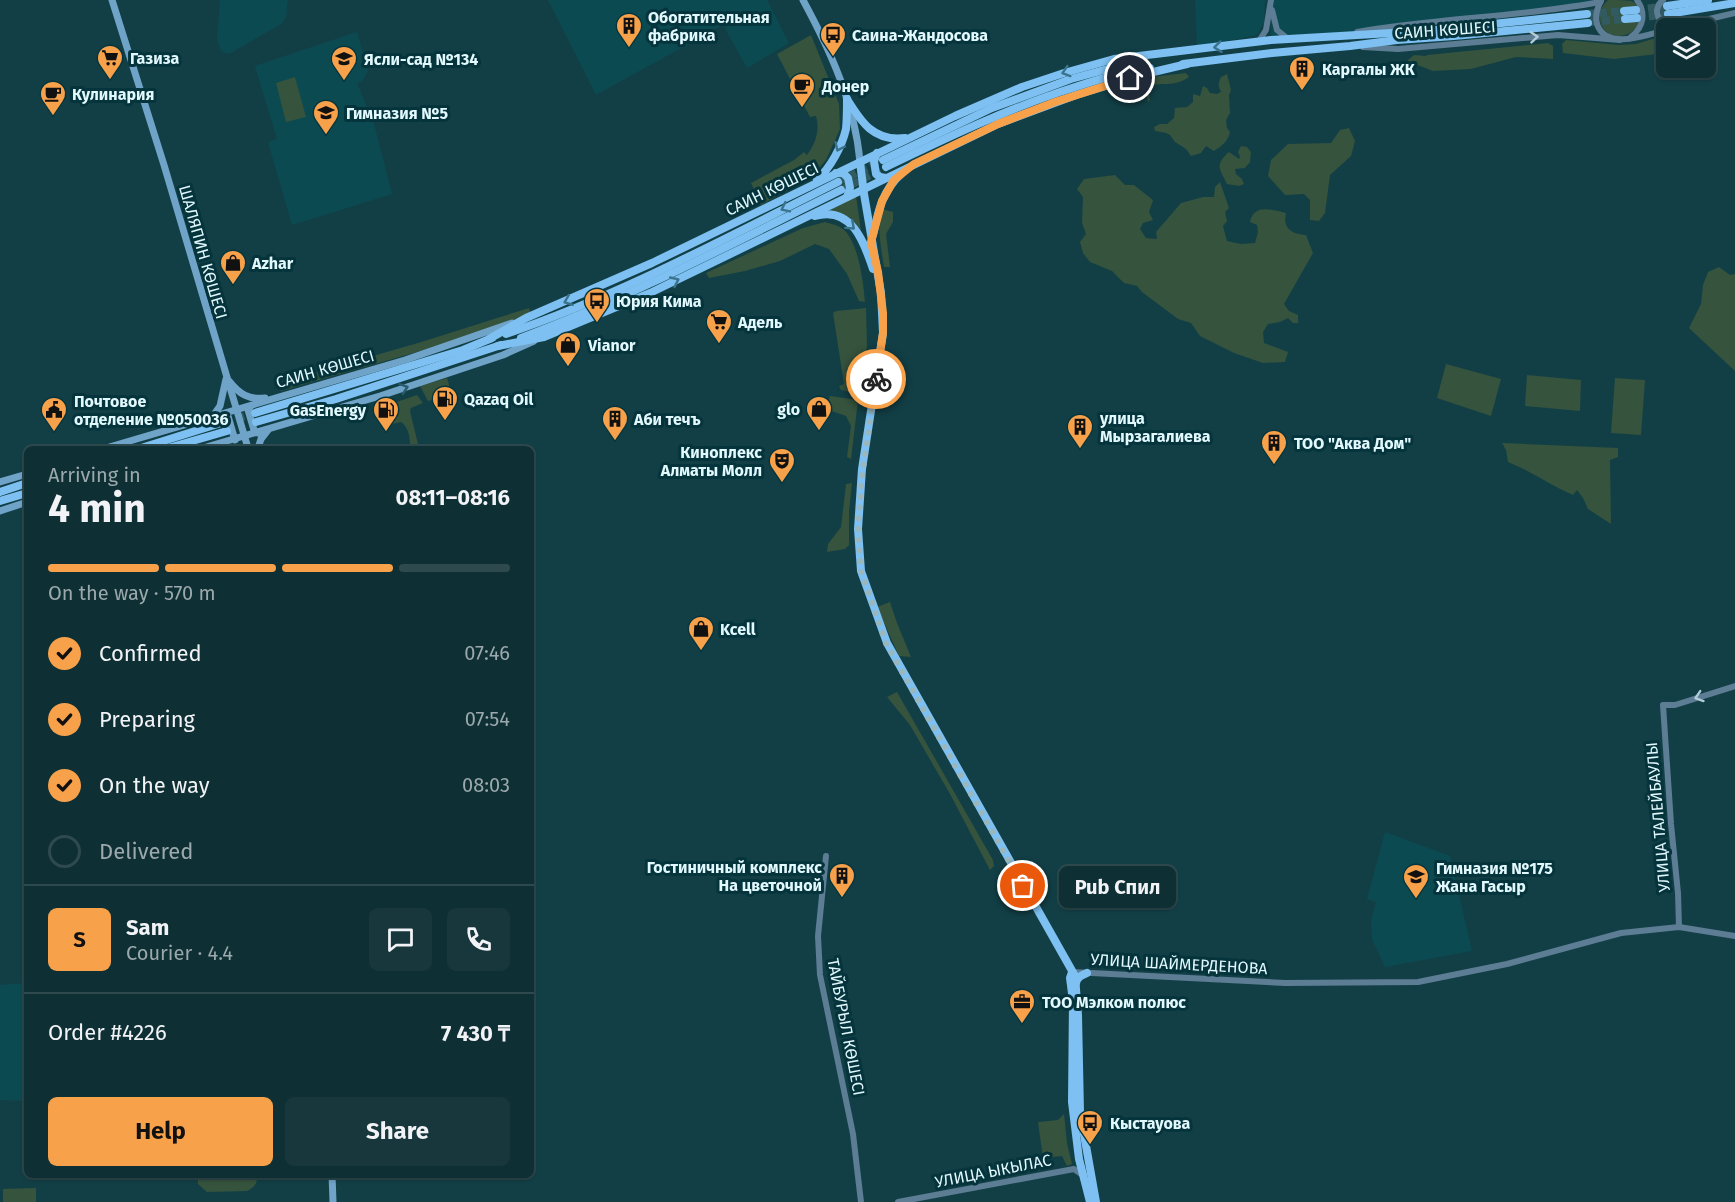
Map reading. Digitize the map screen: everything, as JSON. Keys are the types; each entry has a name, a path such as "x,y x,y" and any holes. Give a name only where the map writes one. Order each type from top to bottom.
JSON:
{"main road":[{"name":"ШАЛЯПИН КӨШЕСІ","path":"112,0 248,446"},
{"path":"802,0 832,58 854,125 879,314 878,368"},
{"path":"1666,7 1708,0"},
{"path":"1666,7 1735,3"},
{"path":"1624,15 1636,14"},
{"path":"1339,35 1588,19 1350,46"},
{"name":"САИН КӨШЕСІ","path":"882,160 912,137 990,100 1064,73 1114,59 1287,38 1339,35"},
{"name":"САИН КӨШЕСІ","path":"254,413 280,396 405,360 526,318 604,285 860,162 882,160 1036,100 1106,77 1143,69 1272,52 1350,46"},
{"name":"САИН КӨШЕСІ","path":"882,160 957,124 1034,92 1103,69 1165,54"},
{"path":"213,446 380,396 503,355 692,273 998,124 1145,74 1187,64"},
{"path":"847,99 859,118 873,131 892,138 912,137"},
{"path":"810,185 825,171 843,137 846,128 847,99"},
{"path":"882,160 874,161 876,174 886,178"},
{"path":"914,164 894,180 886,192 878,210 871,242 878,272 883,333 863,467 858,529 861,571 886,643 1072,972 1076,983 1078,1096 1090,1202"},
{"path":"836,173 843,173 848,178 850,189 847,197"},
{"name":"САИН КӨШЕСІ","path":"113,446 226,412 237,410 254,413 336,399 498,346 634,290 839,186 637,280 528,326 463,350 254,413"},
{"path":"805,218 820,214 844,219 859,233 873,269"},
{"path":"604,285 637,280"},
{"path":"602,313 634,290"},
{"path":"489,339 526,318"},
{"path":"498,346 544,337"},
{"path":"226,377 241,394 251,398 280,396"},
{"path":"213,416 220,406 226,377"},
{"path":"254,413 248,410 254,430 258,433"},
{"path":"226,412 235,440"},
{"path":"149,446 225,426 173,446"},
{"path":"259,446 268,430"},
{"path":"0,482 24,475"},
{"path":"0,491 24,484"},
{"path":"0,501 24,494"},
{"path":"0,511 24,503"},
{"path":"1072,972 1070,978 1072,1102 1079,1158 1096,1202"},
{"path":"1076,983 1080,976 1087,973"},
{"path":"332,1178 333,1202"}],"street":[{"path":"1628,38 1638,31 1642,23 1642,11 1637,0"},
{"path":"1601,1 1596,18 1599,28 1608,37 1620,40"},
{"name":"САИН КӨШЕСІ","path":"1339,35 1412,24 1564,9 1601,1"},
{"path":"1659,18 1657,9 1661,2 1666,7"},
{"path":"1271,3 1274,24 1277,30 1287,38"},
{"path":"1259,41 1266,30 1271,3"},
{"path":"1713,18 1735,13"},
{"name":"САИН КӨШЕСІ","path":"1350,46 1398,49 1558,35 1620,40 1656,32"},
{"name":"УЛИЦА ТАЛЕЙБАУЛЫ","path":"1679,927 1663,705 1675,705 1735,686"},
{"name":"ТАЙБУРЫЛ КӨШЕСІ","path":"826,856 818,936 820,975 853,1134 861,1202"},
{"name":"УЛИЦА ШАЙМЕРДЕНОВА","path":"1072,972 1285,983 1418,982 1507,964 1621,933 1679,927 1735,936"},
{"name":"УЛИЦА ЫКЫЛАС","path":"898,1202 1074,1169 1087,1176"}],"shaded area":[{"path":"220,0 288,0 286,17 281,24 229,54 221,51 217,39"},
{"path":"548,0 767,0 789,43 747,68 723,25 596,95"},
{"path":"1195,0 1265,0 1264,22 1257,35 1197,47"},
{"path":"1271,0 1602,0 1339,35 1271,40"},
{"name":"Гимназия №5","path":"357,32 368,71 362,81 357,83 374,124 392,194 292,225 268,142 277,139 255,66"},
{"name":"Гимназия №175 Жана Гасыр","path":"1385,832 1450,856 1472,951 1385,967 1372,939 1371,920 1376,902 1367,899"},
{"path":"24,983 24,1101 0,1100 0,985"}],"green space":[{"path":"1608,0 1632,1 1636,5 1639,21 1630,33 1616,36 1604,29 1600,15 1602,7"},
{"path":"811,35 839,104 840,129 826,160 811,177 761,205 751,183 794,160 804,152 807,155 816,136 818,126 816,116 810,117 777,54"},
{"path":"1656,38 1656,54 1614,59 1563,53 1562,44 1566,40 1619,45 1636,44"},
{"path":"1548,43 1553,46 1553,59 1516,57 1471,69 1433,71 1407,61 1414,55 1426,56"},
{"path":"1186,73 1189,77 1178,82 1148,87 1150,100 1148,102 1145,88 1146,82 1151,77"},
{"path":"1227,74 1231,90 1230,113 1226,120 1230,132 1220,147 1214,151 1206,146 1201,153 1191,156 1170,135 1155,131 1154,127 1167,124 1174,118 1175,108 1187,107 1193,102 1193,94 1200,96 1203,86 1210,93 1221,92 1219,81"},
{"path":"295,77 306,117 286,122 276,83"},
{"path":"1349,128 1355,141 1351,156 1330,175 1325,213 1319,221 1310,220 1310,200 1304,194 1285,195 1268,176 1271,160 1288,144 1331,143 1340,130"},
{"path":"1241,146 1247,147 1251,152 1250,162 1245,168 1235,169 1244,184 1239,186 1227,184 1220,167 1221,160 1229,152 1239,159 1238,152"},
{"path":"1115,175 1125,185 1134,185 1153,200 1149,212 1153,220 1143,223 1140,229 1146,238 1157,239 1156,232 1181,203 1203,197 1214,197 1215,187 1220,182 1229,208 1225,212 1227,221 1223,226 1227,241 1241,244 1255,243 1257,225 1250,222 1255,212 1264,209 1286,213 1287,227 1293,232 1306,235 1313,253 1284,304 1289,311 1298,315 1298,323 1293,323 1288,318 1268,324 1263,332 1264,343 1288,352 1285,362 1263,363 1234,353 1200,336 1191,323 1178,319 1137,286 1124,283 1112,271 1090,262 1083,253 1080,242 1086,234 1082,223 1083,197 1077,189 1084,179"},
{"path":"856,196 861,230 850,218 828,211"},
{"path":"881,209 893,212 893,222 886,234 890,267 884,267 879,231"},
{"path":"825,222 843,229 853,243 859,263 865,302 859,301 847,274 829,249 815,244 780,261 745,271 709,278 706,273 803,228"},
{"path":"1719,267 1730,275 1735,274 1735,371 1689,328 1701,304 1703,285 1708,272"},
{"path":"529,308 531,315 424,350 281,391 279,383"},
{"path":"866,308 867,346 860,394 841,390 839,386 844,384 833,313"},
{"path":"1446,364 1501,379 1491,416 1437,398"},
{"path":"1527,375 1581,380 1580,411 1525,406"},
{"path":"447,378 448,393 428,401 420,386"},
{"path":"1615,378 1645,380 1641,435 1611,433"},
{"path":"417,395 423,403 411,408 410,411 418,444 410,445 408,432 401,422 385,424 385,406"},
{"path":"830,396 858,400 851,459 847,457 851,426 846,416 829,410 827,406"},
{"path":"1502,443 1618,448 1618,457 1610,460 1611,524 1588,509 1577,490 1573,495 1508,462"},
{"path":"852,483 849,545 845,549 827,552 828,544 841,527 846,484"},
{"path":"890,602 911,657 899,656 877,607"},
{"path":"897,692 993,860 994,866 990,870 910,725 887,697"},
{"path":"1064,1114 1072,1164 1067,1166 1062,1156 1043,1158 1038,1122 1058,1120"},
{"path":"198,1178 257,1178 255,1185 247,1191 207,1192 198,1184"},
{"path":"36,1188 36,1202 3,1202 3,1189"}],"tunnel":[{"path":"1636,10 1667,6"},
{"path":"1587,14 1624,11"},
{"path":"1637,18 1668,14"},
{"path":"1590,22 1625,19"},
{"path":"838,182 879,162"},
{"path":"841,190 886,167"},
{"path":"225,422 255,413"}],"way so far":[{"path":"876,379 862,476 858,529 861,571 886,643 1023,886"}],"place":[{"name":"Обогатительная фабрика","path":"629,49"},
{"name":"Саина-Жандосова","path":"833,58"},
{"name":"Газиза","path":"110,81"},
{"name":"Ясли-сад №134","path":"344,82"},
{"name":"Каргалы ЖК","path":"1302,92"},
{"name":"Донер","path":"802,109"},
{"name":"Кулинария","path":"53,117"},
{"name":"Гимназия №5","path":"326,136"},
{"name":"Azhar","path":"233,286"},
{"name":"Юрия Кима","path":"597,324"},
{"name":"Адель","path":"719,345"},
{"name":"Vianor","path":"568,368"},
{"name":"Qazaq Oil","path":"445,422"},
{"name":"glo","path":"819,432"},
{"name":"Почтовое отделение №050036","path":"54,433"},
{"name":"GasEnergy","path":"386,433"},
{"name":"Аби течъ","path":"615,442"},
{"name":"улица Мырзагалиева","path":"1080,450"},
{"name":"ТОО \"Аква Дом\"","path":"1274,466"},
{"name":"Киноплекс Алматы Молл","path":"782,484"},
{"name":"Kcell","path":"701,652"},
{"name":"Pub Спил","path":"1023,886"},
{"name":"Гостиничный комплекс На цветочной","path":"842,899"},
{"name":"Гимназия №175 Жана Гасыр","path":"1416,900"},
{"name":"ТОО Мэлком полюс","path":"1022,1025"},
{"name":"Кыстауова","path":"1090,1146"}],"route":[{"path":"876,379 883,333 883,313 878,272 871,242 878,210 894,180 914,164 998,124 1055,102 1130,78"}]}
